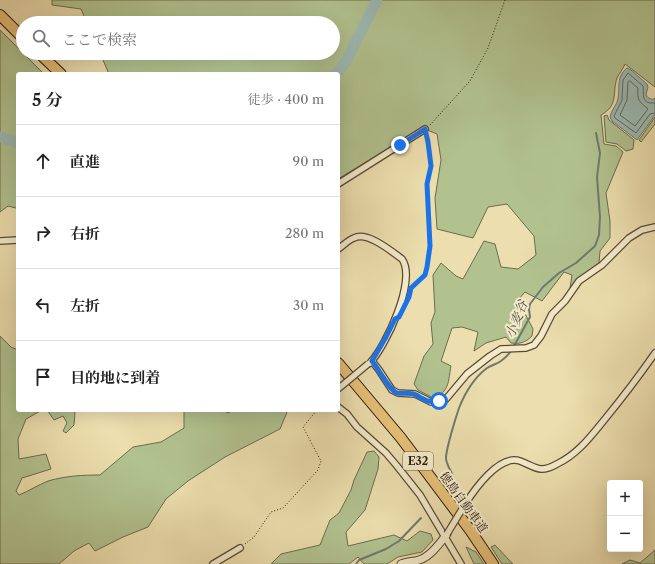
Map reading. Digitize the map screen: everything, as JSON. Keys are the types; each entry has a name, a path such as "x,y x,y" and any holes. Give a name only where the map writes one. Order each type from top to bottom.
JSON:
{"highway":[{"path":"0,15 16,31"},
{"path":"46,60 59,72"},
{"name":"徳島自動車道","path":"340,364 401,438 470,530 493,564"}],"street":[{"path":"340,183 425,129"},
{"path":"370,363 379,370 392,390 398,393 415,394 431,402 446,399 467,374 501,349 526,348 534,345 541,336 552,314 565,301 579,281 602,265 629,238 642,230 655,228"},
{"path":"340,248 354,237 360,237 377,241 405,262 404,297 386,337 370,363 340,387"},
{"path":"0,241 16,240"},
{"path":"401,564 420,560 428,556 445,536 471,494 487,476 502,463 511,460 519,460 536,469 545,469 572,456 584,444 630,388 655,353"},
{"path":"340,409 347,414 357,428 386,453 420,495 461,564"},
{"path":"213,564 240,548"}],"path":[{"path":"406,304 411,288 425,275 429,259 430,246 427,184 431,166 425,129 436,120 470,81 488,48 505,0"},
{"path":"240,548 254,537 271,512 283,508 318,470 321,461 303,427 315,412"}],"green space":[{"path":"52,0 655,0 655,87 625,64 617,78 613,103 607,111 601,115 604,144 616,146 623,152 606,193 610,221 610,238 600,251 599,263 570,288 572,275 564,272 542,301 525,292 518,300 533,329 532,336 525,342 511,343 506,337 486,343 474,351 478,332 462,327 452,328 441,361 451,366 447,385 443,393 433,398 418,390 414,384 424,356 433,344 431,323 435,312 433,275 441,263 456,276 463,279 484,241 495,244 501,267 518,269 536,255 534,236 507,204 488,207 473,238 437,229 435,198 441,160 437,134 422,128 340,178 340,72 108,72 103,60 340,60 340,16 84,16 81,9 52,5"},
{"path":"0,30 16,46 16,60 30,60 42,72 16,72 16,208 8,206 0,212"},
{"path":"607,115 609,120 634,140 633,149 626,151 617,144 606,142 604,116"},
{"path":"655,117 655,124 641,142 639,140"},
{"path":"0,336 11,347 16,349 16,412 38,412 26,419 18,439 19,459 46,454 51,469 22,478 16,491 19,495 54,479 74,476 100,475 133,447 161,442 184,428 184,412 287,412 280,429 225,457 188,481 166,499 148,527 123,537 95,551 89,543 74,551 59,564 0,564"},
{"path":"48,412 75,412 74,425 66,433 63,431 67,423 63,416 54,420"},
{"path":"374,451 379,457 378,469 365,510 346,532 348,546 394,535 407,541 420,531 431,534 433,540 422,552 398,557 387,564 364,564 358,557 349,564 271,564 281,554 320,545 330,520 339,513 351,490 367,452"},
{"path":"495,545 513,564 502,564 491,547"},
{"path":"466,547 476,552 484,564 474,564"},
{"path":"655,550 655,564 622,564 630,560 640,563"}],"water":[{"path":"627,68 647,84 648,87 646,95 651,99 655,98 655,115 637,140 612,121 610,117 618,99 621,75"}],"waterway":[{"path":"338,72 344,65 377,0"},
{"name":"小麦谷","path":"514,346 530,317 530,304 543,287 559,273 576,263 595,246 599,235 600,217 597,177 600,153 596,133"},
{"path":"0,137 16,142"},
{"name":"小麦谷","path":"448,488 453,476 448,467 446,454 461,402 478,376 487,368 501,361 512,350"},
{"name":"小麦谷","path":"356,564 359,560 386,549 399,541 421,518"}],"route":[{"path":"400,145 425,129 431,166 427,184 430,246 429,259 425,275 411,288 409,297 399,317 395,319 372,361 392,390 398,393 415,394 420,398 431,402 439,401"}]}
